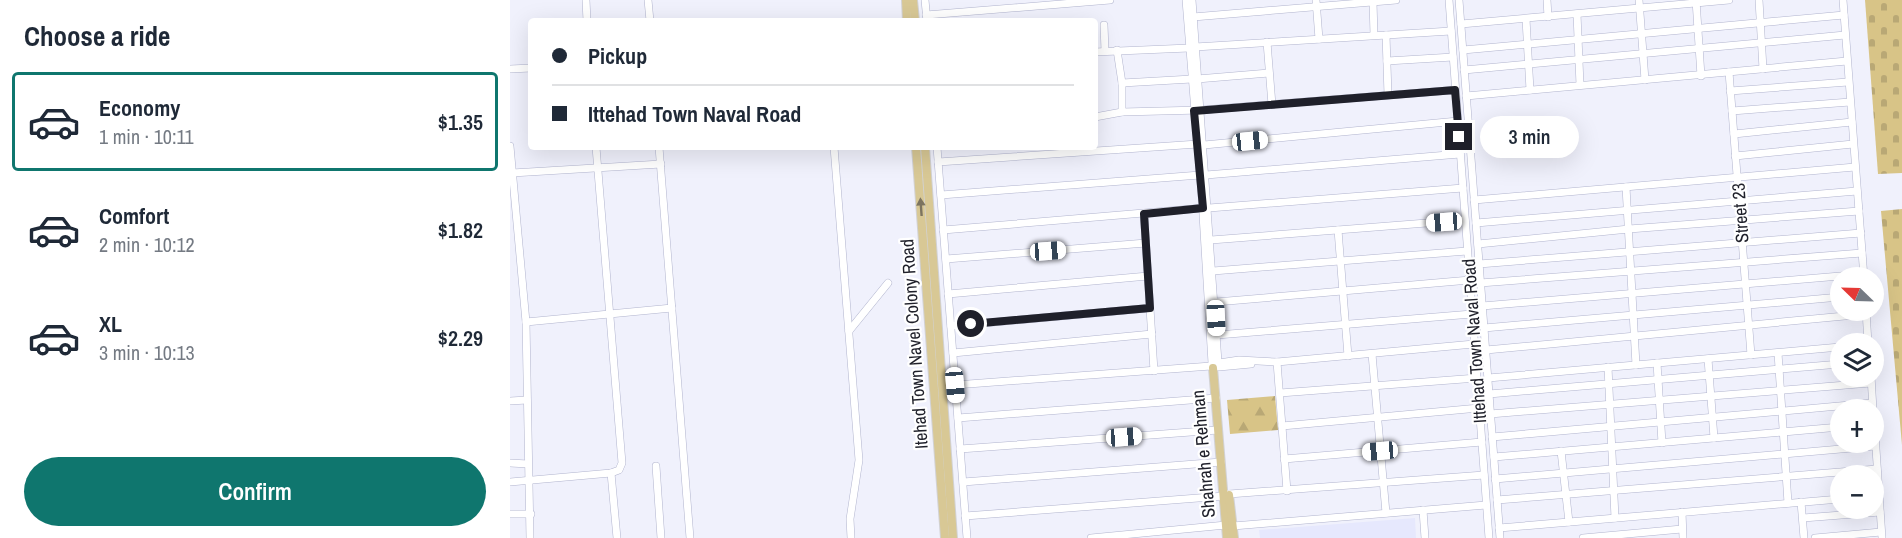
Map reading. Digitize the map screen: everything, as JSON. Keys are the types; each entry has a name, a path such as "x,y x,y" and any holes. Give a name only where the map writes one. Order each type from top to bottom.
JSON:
{"main road":[{"path":"906,0 907,18"},
{"path":"913,0 915,18"},
{"name":"Itehad Town Navel Colony Road","path":"917,150 922,173 953,538"},
{"name":"Itehad Town Navel Colony Road","path":"925,150 922,173 945,538"},
{"name":"Shahrah e Rehman","path":"1216,365 1218,430 1227,495"},
{"name":"Shahrah e Rehman","path":"1216,365 1229,525 1227,538"},
{"name":"Shahrah e Rehman","path":"1229,525 1234,538"}],"street":[{"path":"586,0 587,18"},
{"path":"648,0 650,18"},
{"path":"925,0 926,18 1110,0"},
{"path":"1186,0 1201,145 1216,365"},
{"path":"1192,0 1192,47"},
{"path":"1193,17 1316,4 1396,0"},
{"name":"Ittehad Town Naval Road","path":"1449,0 1489,538"},
{"path":"1459,0 1500,538"},
{"path":"1547,0 1548,17"},
{"path":"1639,0 1645,80"},
{"path":"1461,24 1729,0"},
{"path":"1759,0 1763,69"},
{"path":"1843,0 1863,267"},
{"path":"1372,2 1374,35"},
{"path":"1697,2 1701,76"},
{"path":"1316,4 1319,39"},
{"path":"1577,14 1580,85"},
{"path":"1463,50 1844,15"},
{"path":"1526,19 1530,90"},
{"path":"1104,25 1105,51"},
{"path":"1098,52 1451,31"},
{"path":"1386,35 1388,96"},
{"path":"1464,70 1845,35"},
{"path":"1267,42 1272,105"},
{"path":"1117,50 1122,83 1122,112"},
{"path":"1387,61 1453,57"},
{"path":"1466,96 1701,76 1847,60"},
{"path":"510,69 528,68"},
{"name":"Street 23","path":"1729,72 1751,355"},
{"path":"1122,83 1269,74"},
{"path":"1730,91 1848,82"},
{"path":"1098,116 1122,112 1198,111 1455,90"},
{"path":"1732,111 1850,102"},
{"path":"939,162 1201,145 1458,121"},
{"path":"1734,134 1852,122"},
{"path":"1735,156 1854,144"},
{"path":"510,146 526,322 531,538"},
{"path":"510,482 611,473 619,470 622,463 596,150"},
{"path":"660,150 690,538"},
{"path":"834,150 859,460 850,519 851,538"},
{"path":"937,150 967,538"},
{"path":"941,195 1460,154"},
{"path":"512,173 661,164"},
{"path":"1474,200 1855,168"},
{"path":"1626,187 1636,365"},
{"path":"944,230 1463,188"},
{"path":"1476,223 1857,191"},
{"path":"1206,208 1216,302 1216,365"},
{"path":"1478,244 1629,229 1859,211"},
{"path":"1144,214 1154,371"},
{"path":"1211,240 1465,220"},
{"path":"1338,230 1348,356"},
{"path":"1479,264 1861,233"},
{"path":"946,259 1146,243"},
{"path":"1213,271 1467,251"},
{"path":"1480,283 1862,253"},
{"path":"948,294 1148,276"},
{"path":"1482,306 1830,278"},
{"path":"1216,302 1470,280"},
{"path":"849,332 888,283"},
{"path":"1484,328 1830,298"},
{"path":"526,322 672,308"},
{"path":"951,326 1150,308"},
{"path":"1217,335 1472,314"},
{"path":"1486,350 1830,316"},
{"path":"953,353 1152,334"},
{"path":"955,385 1277,362 1474,344"},
{"path":"1488,378 1830,348"},
{"path":"1778,353 1788,503"},
{"path":"1372,354 1386,513"},
{"path":"1708,359 1714,438"},
{"path":"1277,362 1287,491"},
{"path":"1657,363 1662,443"},
{"path":"1489,394 1830,365"},
{"path":"1608,368 1615,518"},
{"path":"1280,393 1477,378"},
{"path":"1490,414 1830,385"},
{"path":"958,418 1216,398"},
{"path":"510,401 527,400"},
{"path":"1282,426 1479,408"},
{"path":"1492,437 1830,408"},
{"path":"1494,457 1830,428"},
{"path":"960,449 1218,430"},
{"path":"1284,459 1482,442"},
{"path":"1495,479 1830,450"},
{"path":"1561,451 1569,522"},
{"path":"963,482 1221,462"},
{"path":"510,463 528,464"},
{"path":"656,466 661,538"},
{"path":"611,473 617,538"},
{"path":"1497,500 1830,473"},
{"path":"965,516 1484,475"},
{"path":"1499,528 1830,500"},
{"path":"1801,502 1804,538"},
{"path":"1091,538 1157,535 1229,525 1486,505"},
{"path":"1423,510 1425,538"},
{"path":"1682,512 1683,538"},
{"path":"510,514 531,514"},
{"path":"1803,518 1830,516"},
{"path":"1815,538 1882,535 1881,519"},
{"path":"1583,538 1683,529"}],"shaded area":[{"path":"1415,518 1416,538 1260,538 1259,530"}],"green space":[{"path":"1865,0 1902,0 1902,173 1878,174"},
{"path":"1902,209 1902,445 1881,211"},
{"path":"1275,396 1278,430 1230,434 1227,400"}],"route":[{"path":"971,324 1150,308 1144,214 1203,208 1194,111 1455,90 1459,137"}]}
